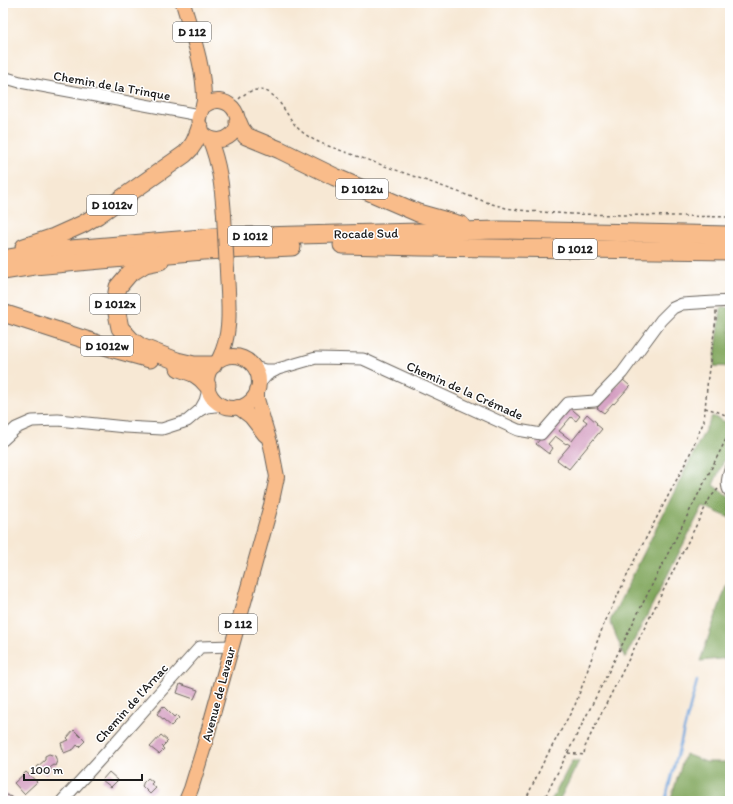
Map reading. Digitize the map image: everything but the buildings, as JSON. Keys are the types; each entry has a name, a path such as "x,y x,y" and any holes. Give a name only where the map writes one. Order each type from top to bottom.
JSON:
{"highway":[{"name":"D 1012u","path":"231,116 246,136 418,213 457,224 499,230"},
{"name":"D 1012v","path":"3,252 42,242 83,224 98,215 190,150 195,143 203,122"},
{"name":"Rocade Sud","path":"3,259 59,250 214,237 499,230 730,235"},
{"name":"Rocade Sud","path":"3,271 34,266 203,251 295,246 344,245 730,250"},
{"name":"D 1012x","path":"203,251 185,257 145,264 129,274 118,287 115,303 120,328 131,340 141,347 177,361 194,365 216,362"},
{"name":"D 1012w","path":"3,313 196,374 203,380 208,388"}],"main road":[{"name":"D 112","path":"184,3 200,61 204,89 203,122 217,159 221,181 229,316 225,345 216,362"},
{"name":"D 112","path":"200,61 211,86 231,116 224,153 221,181"},
{"path":"218,101 231,116 223,140 214,140 203,122 207,104 218,101"},
{"name":"D 112","path":"229,316 238,349 250,363"},
{"path":"233,356 240,357 250,363 257,372 258,387 250,401 244,405 231,407 218,403 212,397 208,388 207,378 209,371 216,362 226,357 233,356"},
{"name":"D 112","path":"258,387 258,399 271,446"},
{"name":"D 112","path":"231,407 251,417 271,446"},
{"name":"Avenue de Lavaur","path":"186,801 191,790 203,750 277,477 271,446"}],"street":[{"name":"Chemin de la Trinque","path":"3,76 20,82 203,122"},
{"name":"Chemin de la Crémade","path":"278,369 316,358 363,359 518,430 541,434 568,403 595,401 622,373 662,320 673,308 682,304 730,301"},
{"path":"250,363 265,370 278,369"},
{"path":"258,387 267,374 278,369"},
{"path":"200,410 205,401 208,388"},
{"path":"3,440 16,428 32,421 58,420 162,429 187,421 200,410 207,407 231,407"},
{"path":"728,475 728,489 730,492"},
{"name":"Chemin de l'Arnac","path":"62,801 200,647 232,646"}],"path":[{"path":"231,116 242,96 252,90 263,90 273,94 300,131 315,141 506,208 571,214 730,217"},
{"path":"525,801 544,760 575,705 597,642 619,592 688,458 704,420 707,382 716,319 715,303"},
{"path":"705,408 730,417"},
{"path":"543,801 730,431"},
{"path":"568,752 584,754 585,747 593,730 710,498 728,475"}],"green space":[{"path":"730,307 730,367 714,366 721,308"},
{"path":"712,416 730,424 730,448 713,485 730,498 730,518 703,506 625,658 610,621"},
{"path":"730,575 730,658 700,661"},
{"path":"685,754 706,762 730,762 730,801 670,801"},
{"path":"572,761 579,761 559,801 551,801"}],"waterway":[{"path":"665,801 697,681"}]}
